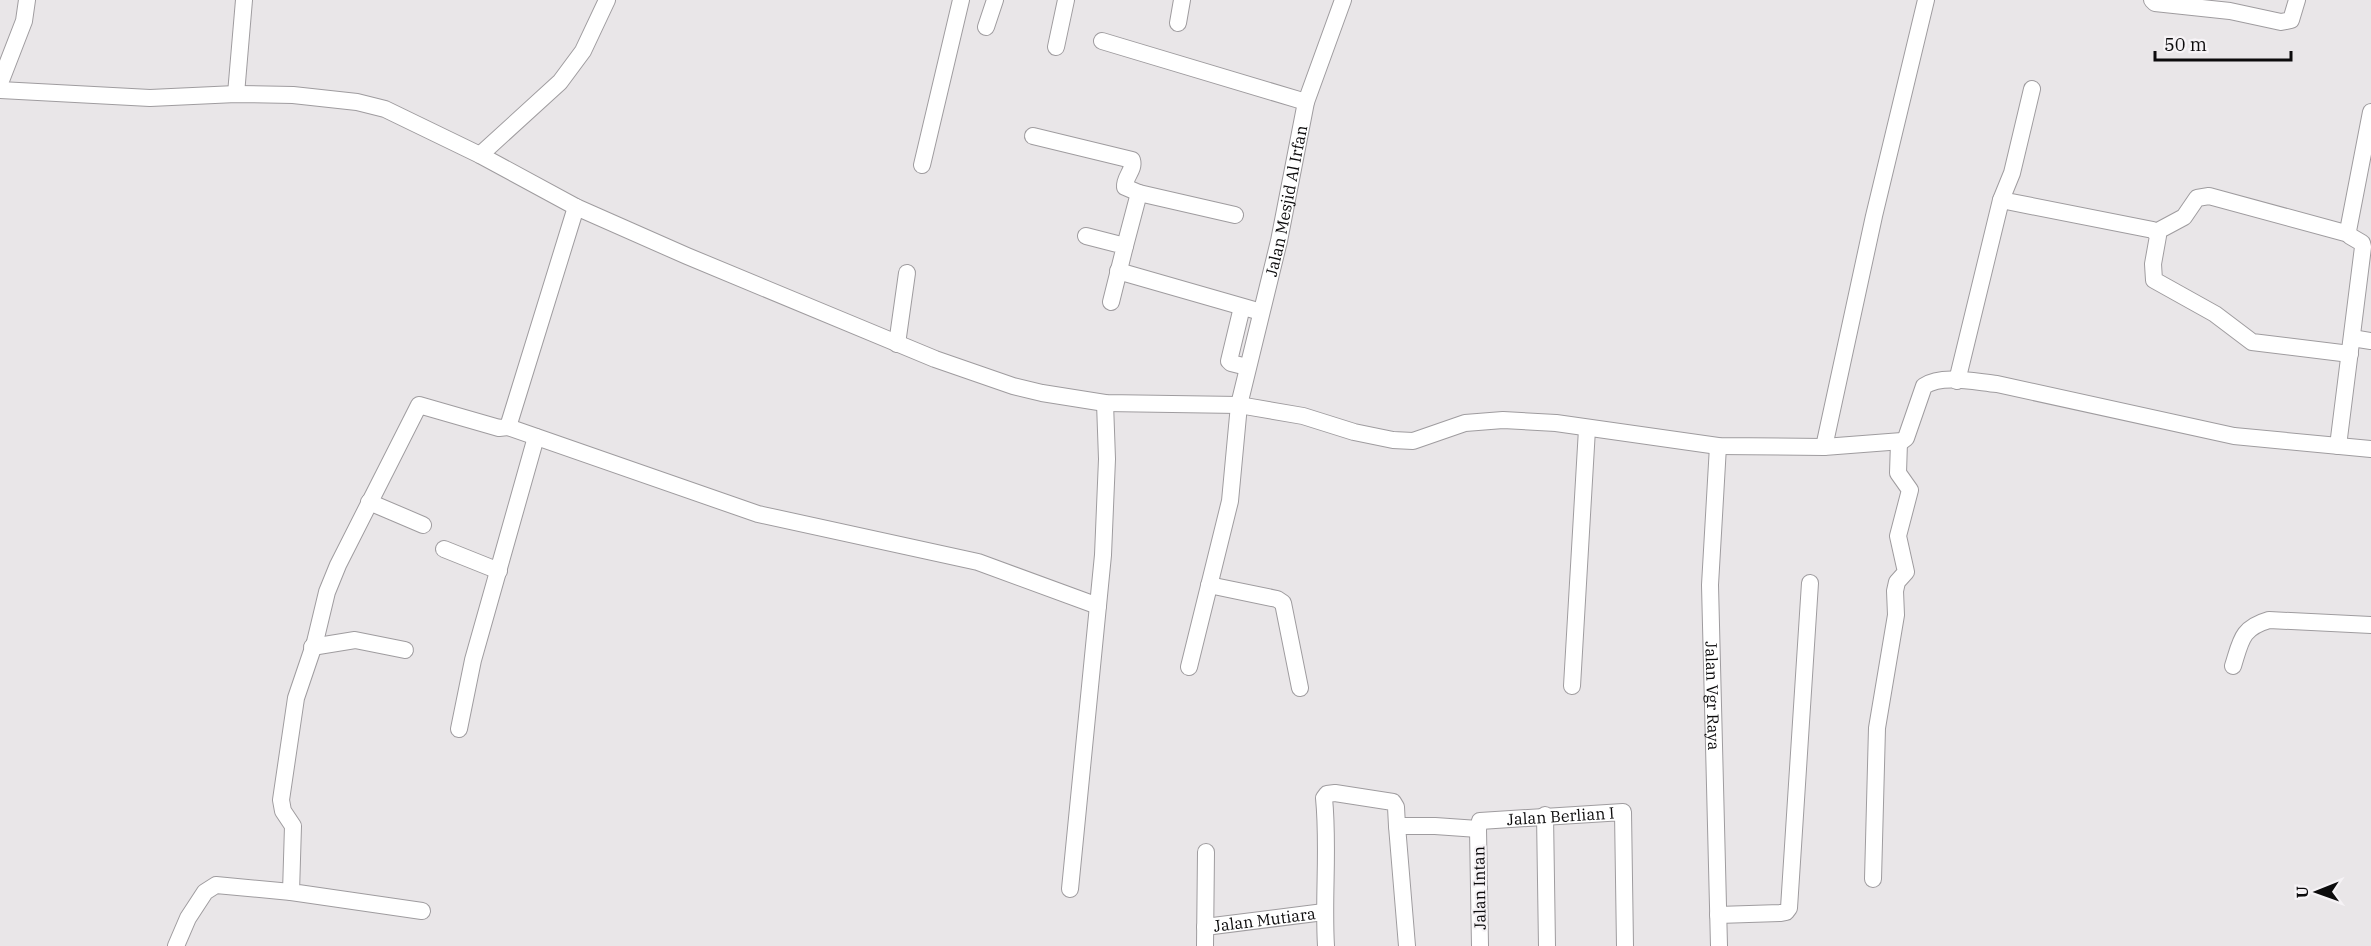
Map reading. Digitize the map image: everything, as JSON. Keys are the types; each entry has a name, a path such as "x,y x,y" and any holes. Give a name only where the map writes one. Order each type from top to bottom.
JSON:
{"street":[{"path":"0,83 24,21 27,0"},
{"path":"236,94 244,0"},
{"path":"480,155 560,82 583,51 607,0"},
{"path":"922,165 961,0"},
{"path":"986,27 995,0"},
{"path":"1056,47 1066,0"},
{"path":"1178,23 1182,0"},
{"name":"Jalan Mesjid Al Irfan","path":"1189,667 1230,501 1239,405 1279,241 1306,102 1342,0"},
{"path":"1824,447 1874,216 1926,0"},
{"path":"2152,0 2155,3 2230,11 2281,22 2291,20 2297,0"},
{"path":"1102,41 1306,102"},
{"path":"1957,381 2001,200 2012,173 2032,89"},
{"path":"0,90 150,98 236,94 326,98 385,109 480,155 576,207 758,287 897,344 1013,386 1105,403 1239,405 1303,416 1354,432 1393,440 1413,441 1465,423 1483,420 1529,420 1718,446 1824,447 1899,442 1906,438 1924,386 1931,382 1957,381 1996,384 2234,436 2371,449"},
{"path":"2338,446 2351,346 2371,112"},
{"path":"1033,136 1132,160 1133,166 1125,187 1139,193 1235,215"},
{"path":"1111,302 1139,193"},
{"path":"2001,200 2156,232 2184,217 2197,198 2209,196 2361,240"},
{"path":"508,427 576,207"},
{"path":"2156,232 2158,236 2153,264 2154,280 2216,314 2252,342 2351,346 2371,341"},
{"path":"1086,236 1125,246"},
{"path":"1118,271 1261,312"},
{"path":"897,344 907,273"},
{"path":"1242,307 1229,360 1231,363 1247,367"},
{"path":"1070,889 1103,555 1107,459 1105,403"},
{"path":"291,892 293,826 284,811 281,800 296,698 327,592 369,502 419,405 499,428 508,427 758,514 978,562 1098,606"},
{"path":"1572,686 1587,429"},
{"path":"459,729 473,660 536,437"},
{"path":"1873,879 1877,728 1896,615 1894,591 1897,582 1905,576 1906,570 1898,536 1910,490 1898,473 1899,442"},
{"name":"Jalan Vgr Raya","path":"1718,446 1710,585 1719,946"},
{"path":"369,502 423,525"},
{"path":"444,549 499,570"},
{"path":"1718,915 1781,913 1786,912 1789,908 1810,583"},
{"path":"1209,585 1276,598 1283,603 1300,688"},
{"path":"2233,666 2244,633 2269,620 2371,625"},
{"path":"312,647 355,640 405,650"},
{"path":"1326,946 1324,912 1327,833 1324,798 1327,794 1335,793 1393,802 1396,807 1407,946"},
{"name":"Jalan Berlian I","path":"1478,829 1480,820 1483,819 1623,812 1625,946"},
{"path":"1545,815 1547,946"},
{"path":"1397,826 1478,829"},
{"name":"Jalan Intan","path":"1478,829 1480,946"},
{"path":"1205,946 1206,852"},
{"path":"176,946 188,918 205,892 216,885 291,892 423,911"},
{"name":"Jalan Mutiara","path":"1205,927 1324,912"}]}
